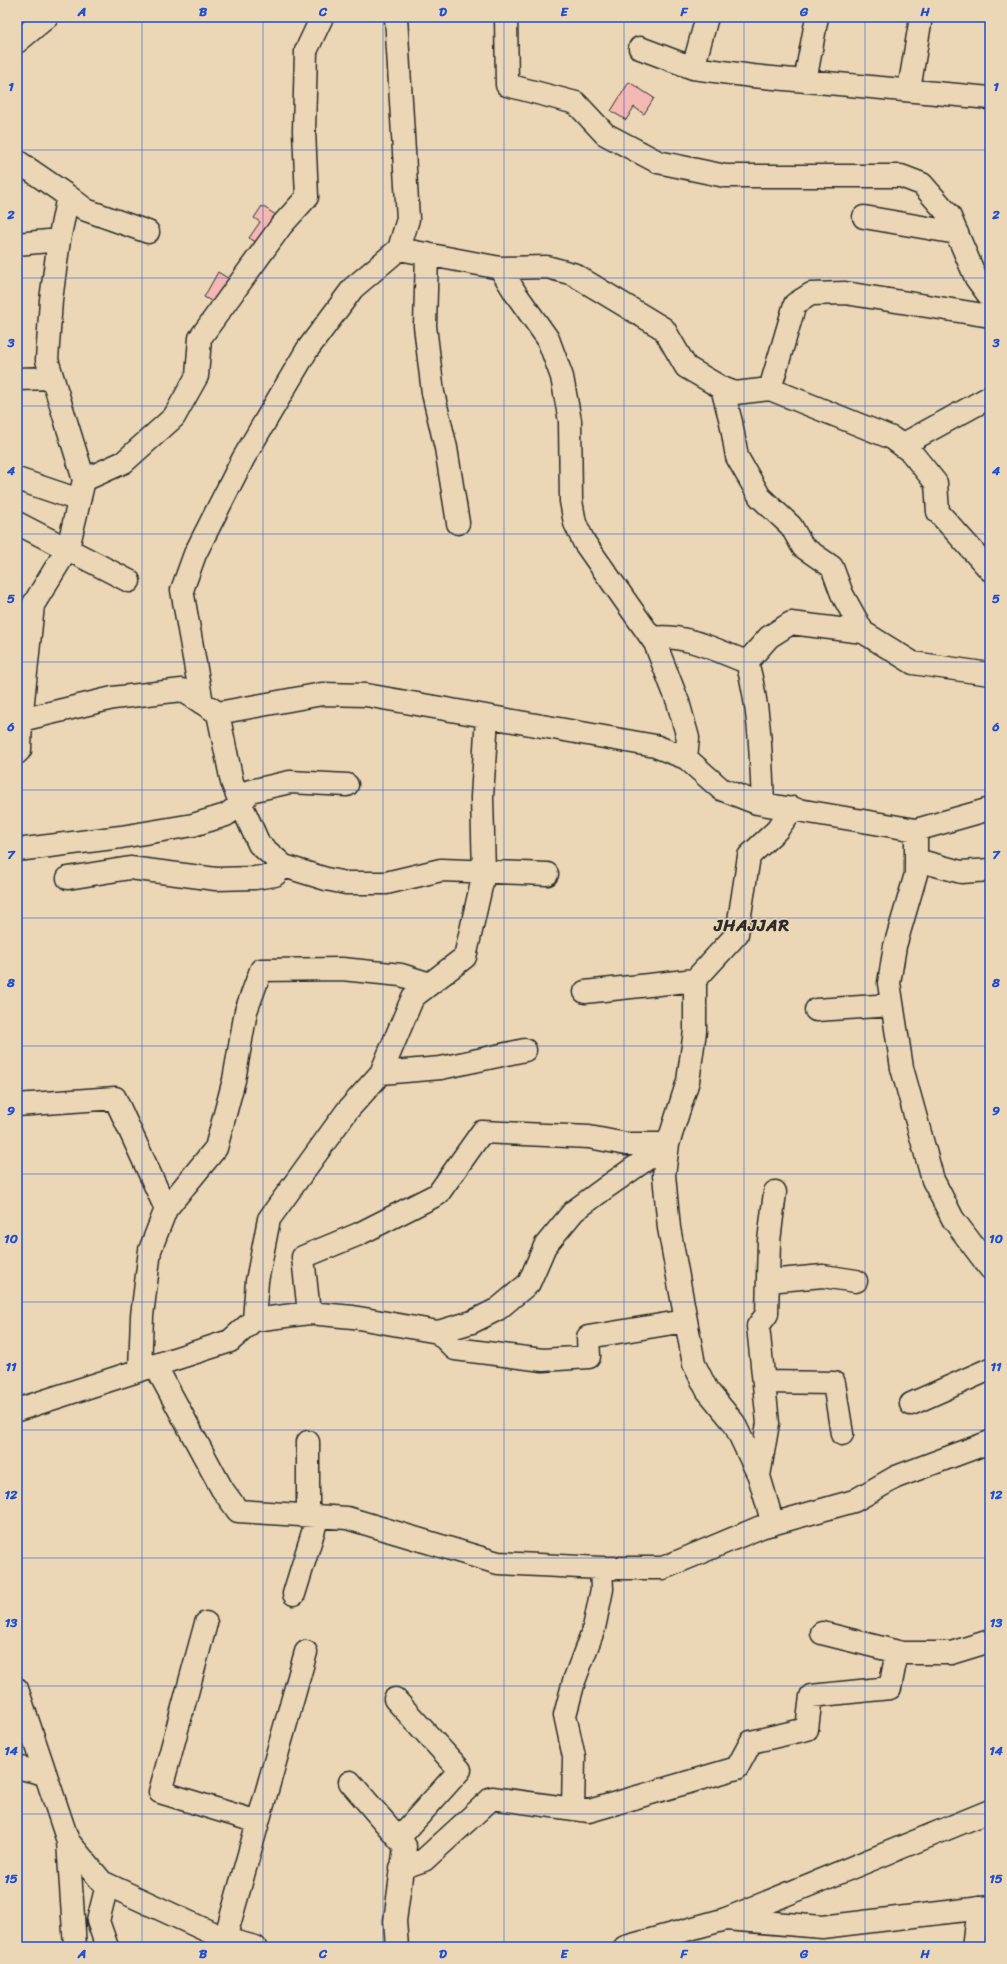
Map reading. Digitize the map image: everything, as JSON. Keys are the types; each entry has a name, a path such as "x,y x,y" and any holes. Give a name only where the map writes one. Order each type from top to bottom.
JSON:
{"street":[{"path":"17,23 24,17"},
{"path":"17,42 47,17"},
{"path":"17,479 81,490 124,462 174,417 197,376 200,338 281,226 307,197 304,131 306,51 322,17"},
{"path":"396,17 408,219 399,249 353,288 307,350 243,459 195,554 182,590 210,708 232,782 259,844 284,866 326,879 346,882 386,883 441,870 484,873 547,874"},
{"path":"506,17 506,85 576,103 605,134 658,162 725,176 901,176 922,184 949,215 976,278 990,296"},
{"path":"693,68 707,17"},
{"path":"805,81 817,17"},
{"path":"909,90 921,17"},
{"path":"640,48 693,68 805,81 990,98"},
{"path":"17,161 86,210 148,232"},
{"path":"17,753 20,750 24,626 33,605 68,548 81,490 47,360 51,300 59,240 68,196"},
{"path":"864,217 957,233"},
{"path":"17,244 59,240"},
{"path":"399,249 500,268 547,268 573,274 664,329 686,367 722,388 735,393 770,389 892,438 910,452 936,483 938,512 990,570"},
{"path":"427,254 425,326 433,393 446,448 458,523"},
{"path":"500,268 516,294 548,339 562,377 570,421 571,501 576,524 584,542 652,638 678,702 688,738 686,758"},
{"path":"770,389 795,304 811,294 845,293 990,316"},
{"path":"17,379 52,378"},
{"path":"722,388 731,422 737,457 760,497 791,526 803,547 832,567 842,594 863,632"},
{"path":"902,445 956,417 990,396"},
{"path":"17,523 68,548 129,581"},
{"path":"747,662 769,637 791,623 863,632 913,663 990,674"},
{"path":"652,638 665,636 688,640 747,662"},
{"path":"747,662 752,679 761,749 763,804"},
{"path":"21,720 112,698 182,690 210,708 322,694 366,695 487,718 655,746 686,758 721,789 763,804 916,830 990,809"},
{"path":"254,1320 257,1281 269,1218 347,1111 382,1073 413,997 465,958 484,873 482,797 487,718"},
{"path":"17,850 121,837 193,825 226,815 241,804 250,791 290,782 347,785"},
{"path":"585,992 694,980 737,934 749,856 777,830 793,808"},
{"path":"916,830 916,874 895,946 889,983 902,1068 933,1180 953,1219 990,1268"},
{"path":"917,860 961,872 990,870"},
{"path":"68,878 130,868 208,878 254,878 275,875 284,866"},
{"path":"430,984 401,975 342,970 261,970 246,1011 234,1080 216,1148 166,1209 150,1250 142,1316 148,1368 222,1489 238,1511 347,1518 498,1563 600,1568 663,1568 773,1524 854,1501 896,1477 990,1442"},
{"path":"694,980 695,1031 688,1081 668,1144 664,1175 669,1228 694,1364 707,1390 734,1423 759,1476 773,1524"},
{"path":"816,1010 892,1005"},
{"path":"382,1073 441,1068 525,1050"},
{"path":"17,1105 115,1098 166,1209"},
{"path":"309,1313 303,1257 359,1234 438,1194 482,1132 589,1137 626,1144 668,1144"},
{"path":"17,1410 230,1340 254,1320 309,1313 353,1317 438,1332 472,1322 498,1309 529,1283 545,1246 574,1211 668,1144"},
{"path":"759,1476 768,1423 758,1326 767,1314 769,1241 775,1192"},
{"path":"768,1281 823,1276 856,1281"},
{"path":"438,1332 455,1349 543,1360 556,1360 588,1357 588,1337 685,1321"},
{"path":"911,1404 990,1369"},
{"path":"764,1382 834,1383 842,1434"},
{"path":"294,1594 313,1516 308,1442"},
{"path":"574,1809 574,1758 565,1715 574,1681 594,1628 602,1589 600,1568"},
{"path":"206,1623 160,1792 258,1822"},
{"path":"822,1633 897,1652 951,1653 990,1640"},
{"path":"225,1939 306,1652"},
{"path":"401,1868 424,1860 492,1798 589,1811 737,1768 751,1742 807,1729 811,1696 890,1688 897,1652"},
{"path":"17,1689 68,1841 75,1947"},
{"path":"395,1699 460,1770 399,1838"},
{"path":"17,1766 46,1774"},
{"path":"350,1782 405,1846 395,1921 397,1947"},
{"path":"625,1947 726,1919 990,1811"},
{"path":"68,1841 102,1882 107,1885 225,1939 255,1947"},
{"path":"107,1885 98,1921 107,1947"},
{"path":"726,1919 822,1926 984,1908 973,1947"}],"building":[{"path":"629,82 654,98 644,114 634,107 626,120 611,111"},
{"path":"262,206 279,217 261,245 249,238 260,222 254,218"},
{"path":"218,272 234,282 220,306 204,297"}],"district":[{"name":"JHAJJAR","path":"752,925"}]}
